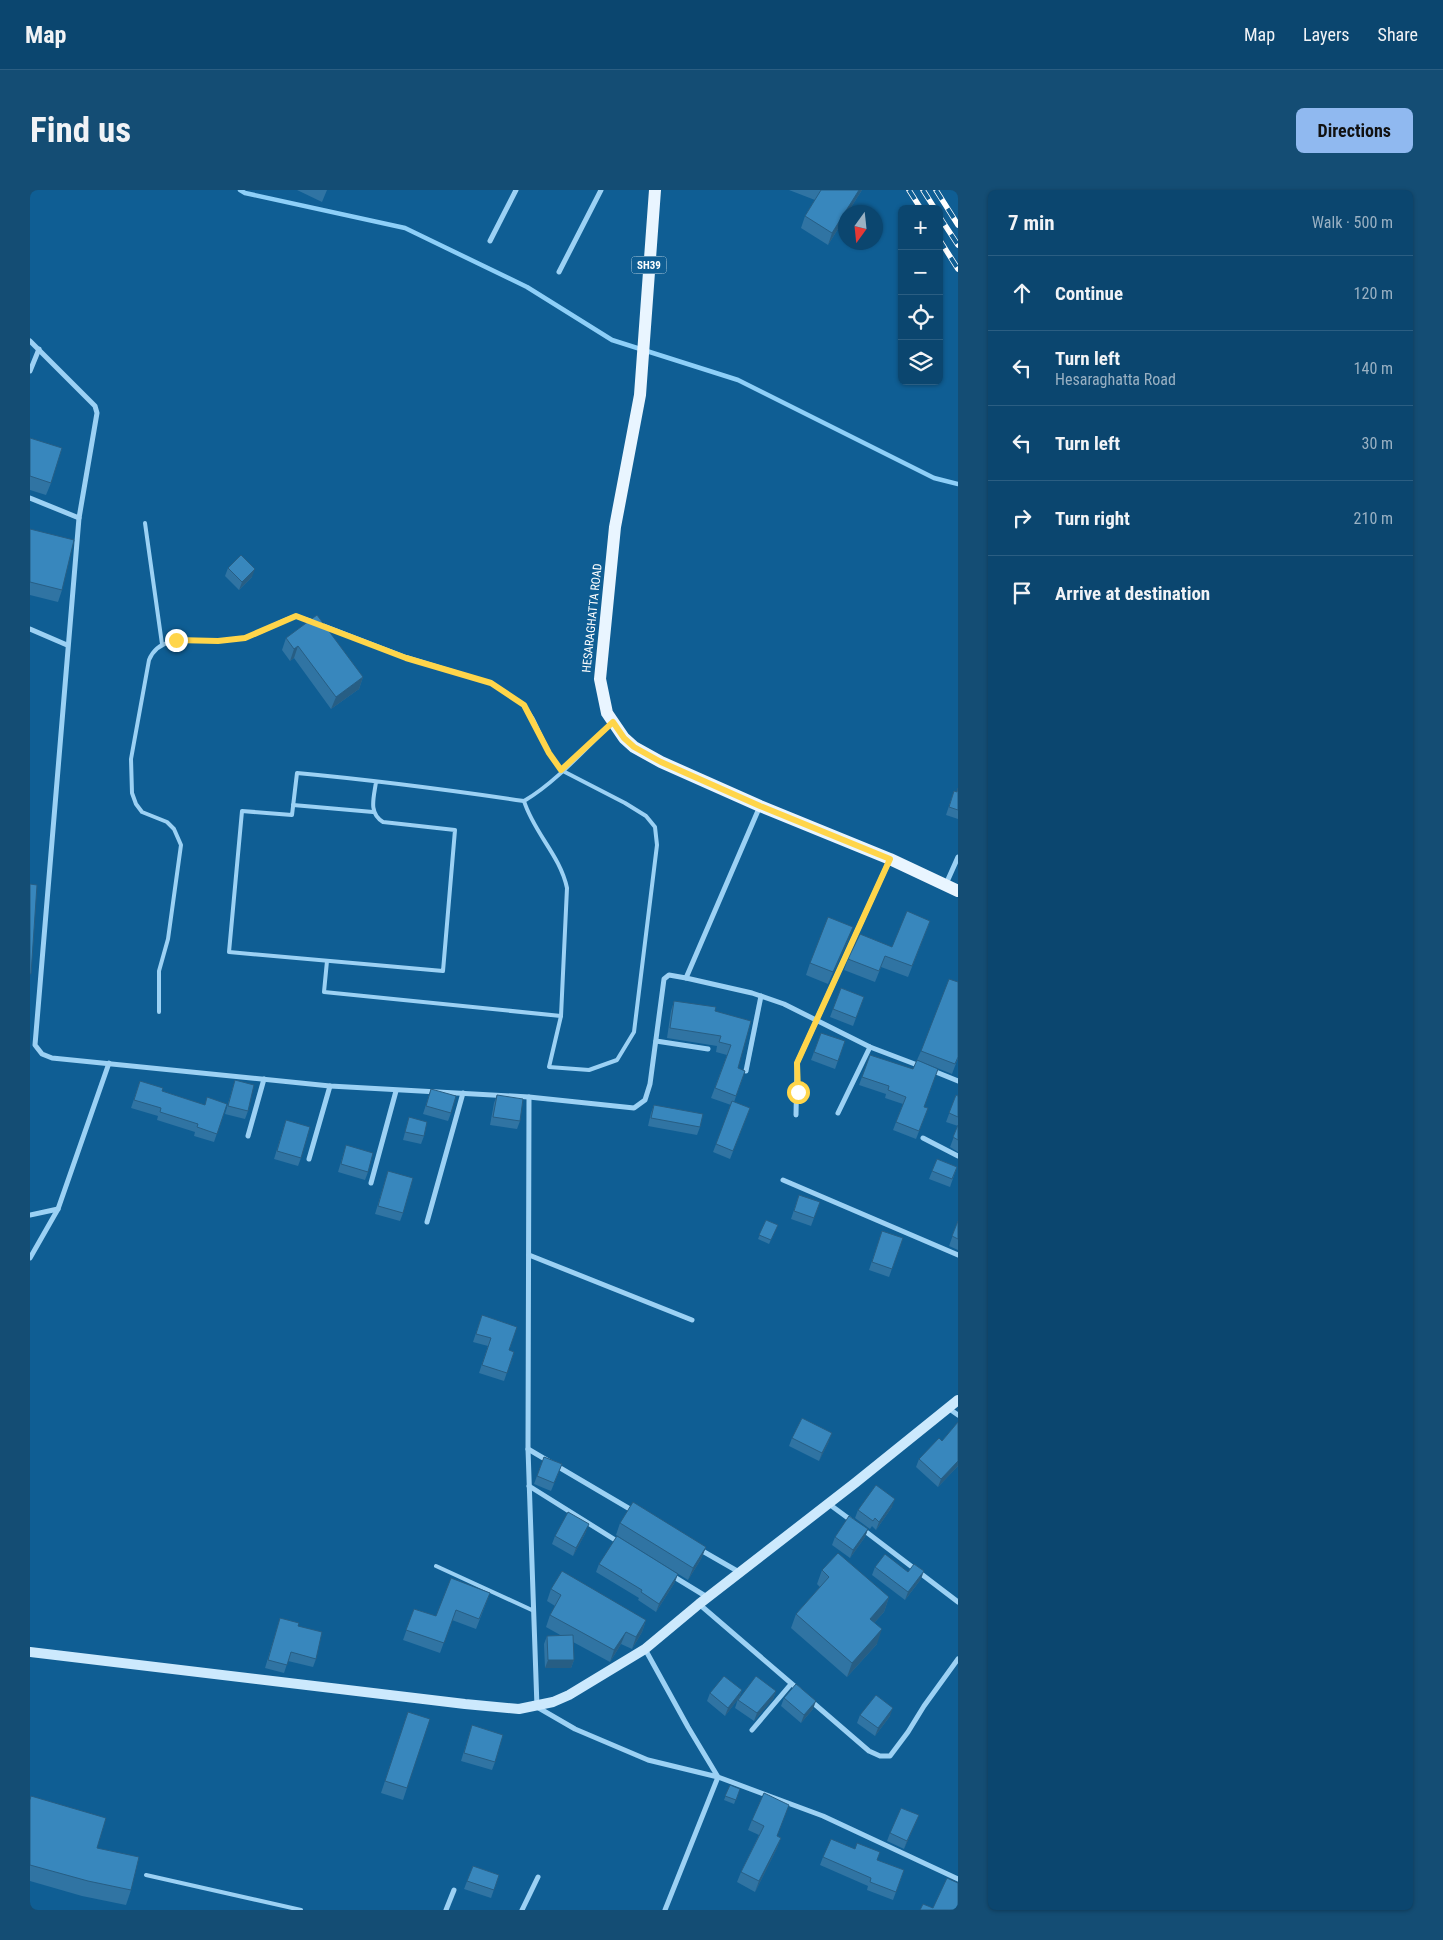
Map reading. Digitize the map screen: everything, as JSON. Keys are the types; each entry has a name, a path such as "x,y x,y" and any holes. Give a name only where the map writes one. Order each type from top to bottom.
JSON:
{"main road":[{"name":"HESARAGHATTA ROAD","path":"655,190 640,395 615,527 600,679 607,712 624,738 634,747 661,762 760,806 890,859 958,891"}],"street":[{"path":"490,241 516,190"},
{"path":"559,272 601,190"},
{"path":"30,340 95,406 96,422 79,518 32,1044 42,1054 52,1058 264,1080 396,1091 529,1097 634,1108 645,1100 650,1084 664,979 670,975 761,996 784,1004 870,1047 956,1080 958,1072"},
{"path":"30,371 39,349"},
{"path":"30,498 79,518"},
{"path":"30,629 67,645"},
{"path":"686,978 760,806"},
{"path":"946,885 958,857"},
{"path":"796,1116 797,1063 890,859"},
{"path":"746,1071 761,996"},
{"path":"656,1041 708,1049"},
{"path":"838,1113 870,1047"},
{"path":"30,1258 58,1209 109,1063"},
{"path":"248,1136 264,1080"},
{"path":"309,1159 330,1086"},
{"path":"371,1183 396,1091"},
{"path":"427,1222 463,1093"},
{"path":"529,1097 528,1449 537,1706"},
{"path":"923,1138 958,1156"},
{"path":"783,1180 958,1255"},
{"path":"30,1215 58,1209"},
{"path":"529,1255 692,1320"},
{"path":"30,1652 464,1704 519,1709 537,1706 569,1695 645,1649 958,1400"},
{"path":"948,1408 958,1415"},
{"path":"528,1449 638,1513"},
{"path":"529,1486 626,1547"},
{"path":"829,1504 958,1602"},
{"path":"697,1548 739,1573"},
{"path":"666,1572 703,1601 791,1684 869,1750 880,1756 890,1756 958,1659"},
{"path":"645,1649 718,1777"},
{"path":"752,1730 791,1684"},
{"path":"537,1706 575,1729 648,1760 718,1777 823,1816 958,1879"},
{"path":"665,1910 718,1777"},
{"path":"522,1910 538,1877"},
{"path":"446,1910 454,1890"}],"lane":[{"path":"145,523 162,644"},
{"path":"159,1012 159,971 168,939 181,845 174,829 167,822 142,812 136,804 132,794 131,759 149,660 152,651 162,644 176,640 218,641 245,638 296,616 406,658 491,683 524,705 549,753 561,770 646,816 655,827 657,845 634,1032 617,1060 590,1070 549,1068 561,1016 567,888 564,873 528,813 524,801"},
{"path":"376,782 373,812 377,819 383,822 455,830 443,971 229,952 242,810 292,815 297,773 376,782 524,801 536,794 613,722"},
{"path":"294,805 373,812"},
{"path":"327,961 324,992 561,1016"},
{"path":"436,1566 534,1611"},
{"path":"146,1875 301,1910"}],"building":[{"path":"821,190 859,190 850,205 838,205 838,223 832,233 805,216"},
{"path":"30,438 62,448 51,483 30,476"},
{"path":"30,529 74,540 62,590 30,582"},
{"path":"241,555 255,569 242,582 228,568"},
{"path":"317,615 363,677 336,697 298,646 294,649 286,638"},
{"path":"958,788 958,810 949,807 954,791 957,792"},
{"path":"30,884 37,885 31,974 30,974"},
{"path":"907,911 930,921 912,966 885,956 879,971 848,959 860,934 892,947"},
{"path":"828,917 853,927 833,972 810,963"},
{"path":"949,979 958,982 958,1057 955,1064 921,1051"},
{"path":"841,988 864,997 856,1018 833,1009"},
{"path":"674,1001 716,1007 715,1011 751,1021 738,1068 745,1071 736,1096 715,1088 731,1045 719,1042 721,1036 670,1028"},
{"path":"821,1033 845,1041 838,1061 814,1052"},
{"path":"870,1055 913,1069 917,1060 938,1069 924,1107 928,1108 919,1131 896,1122 906,1097 888,1090 889,1086 862,1077"},
{"path":"235,1080 254,1085 248,1111 228,1106"},
{"path":"140,1081 163,1088 162,1091 205,1105 207,1097 227,1104 217,1134 197,1127 198,1124 160,1112 161,1108 134,1100"},
{"path":"431,1089 456,1096 451,1113 426,1106"},
{"path":"497,1095 523,1099 520,1121 493,1117"},
{"path":"956,1095 958,1096 958,1117 949,1113"},
{"path":"732,1101 750,1108 733,1151 716,1144"},
{"path":"654,1105 703,1114 700,1127 651,1118"},
{"path":"409,1117 427,1122 424,1136 405,1132"},
{"path":"286,1120 310,1127 301,1158 277,1151"},
{"path":"958,1125 958,1140 953,1137"},
{"path":"346,1145 373,1153 368,1172 341,1164"},
{"path":"937,1159 957,1167 952,1179 932,1171"},
{"path":"388,1171 413,1178 403,1213 378,1206"},
{"path":"799,1195 820,1202 814,1218 794,1211"},
{"path":"766,1220 778,1225 771,1240 759,1235"},
{"path":"958,1221 958,1239 952,1236"},
{"path":"882,1231 903,1238 892,1269 872,1262"},
{"path":"482,1315 517,1327 509,1350 514,1352 507,1373 482,1365 491,1338 476,1334"},
{"path":"802,1418 832,1433 822,1453 792,1438"},
{"path":"958,1422 958,1461 941,1479 919,1459 939,1438 942,1441"},
{"path":"544,1457 562,1464 554,1483 537,1476"},
{"path":"876,1485 895,1499 879,1522 875,1518 873,1521 858,1510"},
{"path":"633,1502 706,1547 693,1568 620,1523"},
{"path":"568,1512 589,1524 576,1548 555,1536"},
{"path":"849,1516 868,1529 853,1550 835,1537"},
{"path":"617,1536 678,1574 659,1604 641,1592 642,1590 599,1564"},
{"path":"838,1553 889,1597 870,1619 882,1629 852,1663 796,1614 829,1577 822,1570"},
{"path":"885,1554 908,1572 914,1564 924,1571 908,1592 875,1567"},
{"path":"562,1571 646,1620 636,1637 626,1632 614,1650 550,1615 561,1595 551,1589"},
{"path":"451,1578 490,1593 479,1619 456,1610 444,1643 406,1630 414,1609 436,1616"},
{"path":"280,1618 299,1623 298,1626 322,1632 316,1659 291,1652 287,1665 268,1660"},
{"path":"573,1635 574,1660 548,1660 547,1636"},
{"path":"724,1676 742,1690 728,1708 710,1693"},
{"path":"756,1676 776,1691 757,1713 738,1700"},
{"path":"796,1684 816,1701 804,1715 784,1698"},
{"path":"876,1695 893,1708 878,1728 860,1715"},
{"path":"408,1712 430,1719 407,1788 385,1781"},
{"path":"472,1725 503,1735 495,1762 464,1753"},
{"path":"730,1785 740,1789 736,1800 725,1796"},
{"path":"764,1793 789,1805 777,1836 781,1838 759,1881 741,1872 764,1826 752,1820"},
{"path":"31,1796 106,1818 97,1848 139,1857 131,1890 88,1881 30,1865"},
{"path":"901,1808 919,1815 907,1841 890,1833"},
{"path":"831,1839 855,1849 857,1843 880,1852 877,1860 904,1870 896,1892 870,1882 871,1878 823,1857"},
{"path":"473,1866 499,1875 494,1890 467,1881"},
{"path":"947,1878 958,1883 958,1910 920,1910 923,1904 933,1908"}],"waterway":[{"path":"240,190 245,193 405,228 527,287 612,340 738,380 934,478 958,484"}],"railway":[{"path":"909,190 918,205"},
{"path":"923,190 932,205"},
{"path":"936,190 958,225"},
{"path":"943,222 958,245"},
{"path":"943,245 958,269"}],"route":[{"path":"176,640 218,641 245,638 296,616 332,628 406,658 491,683 524,705 533,719 549,753 561,770 613,722 624,738 634,747 661,762 760,806 890,859 797,1063 798,1092"}]}
